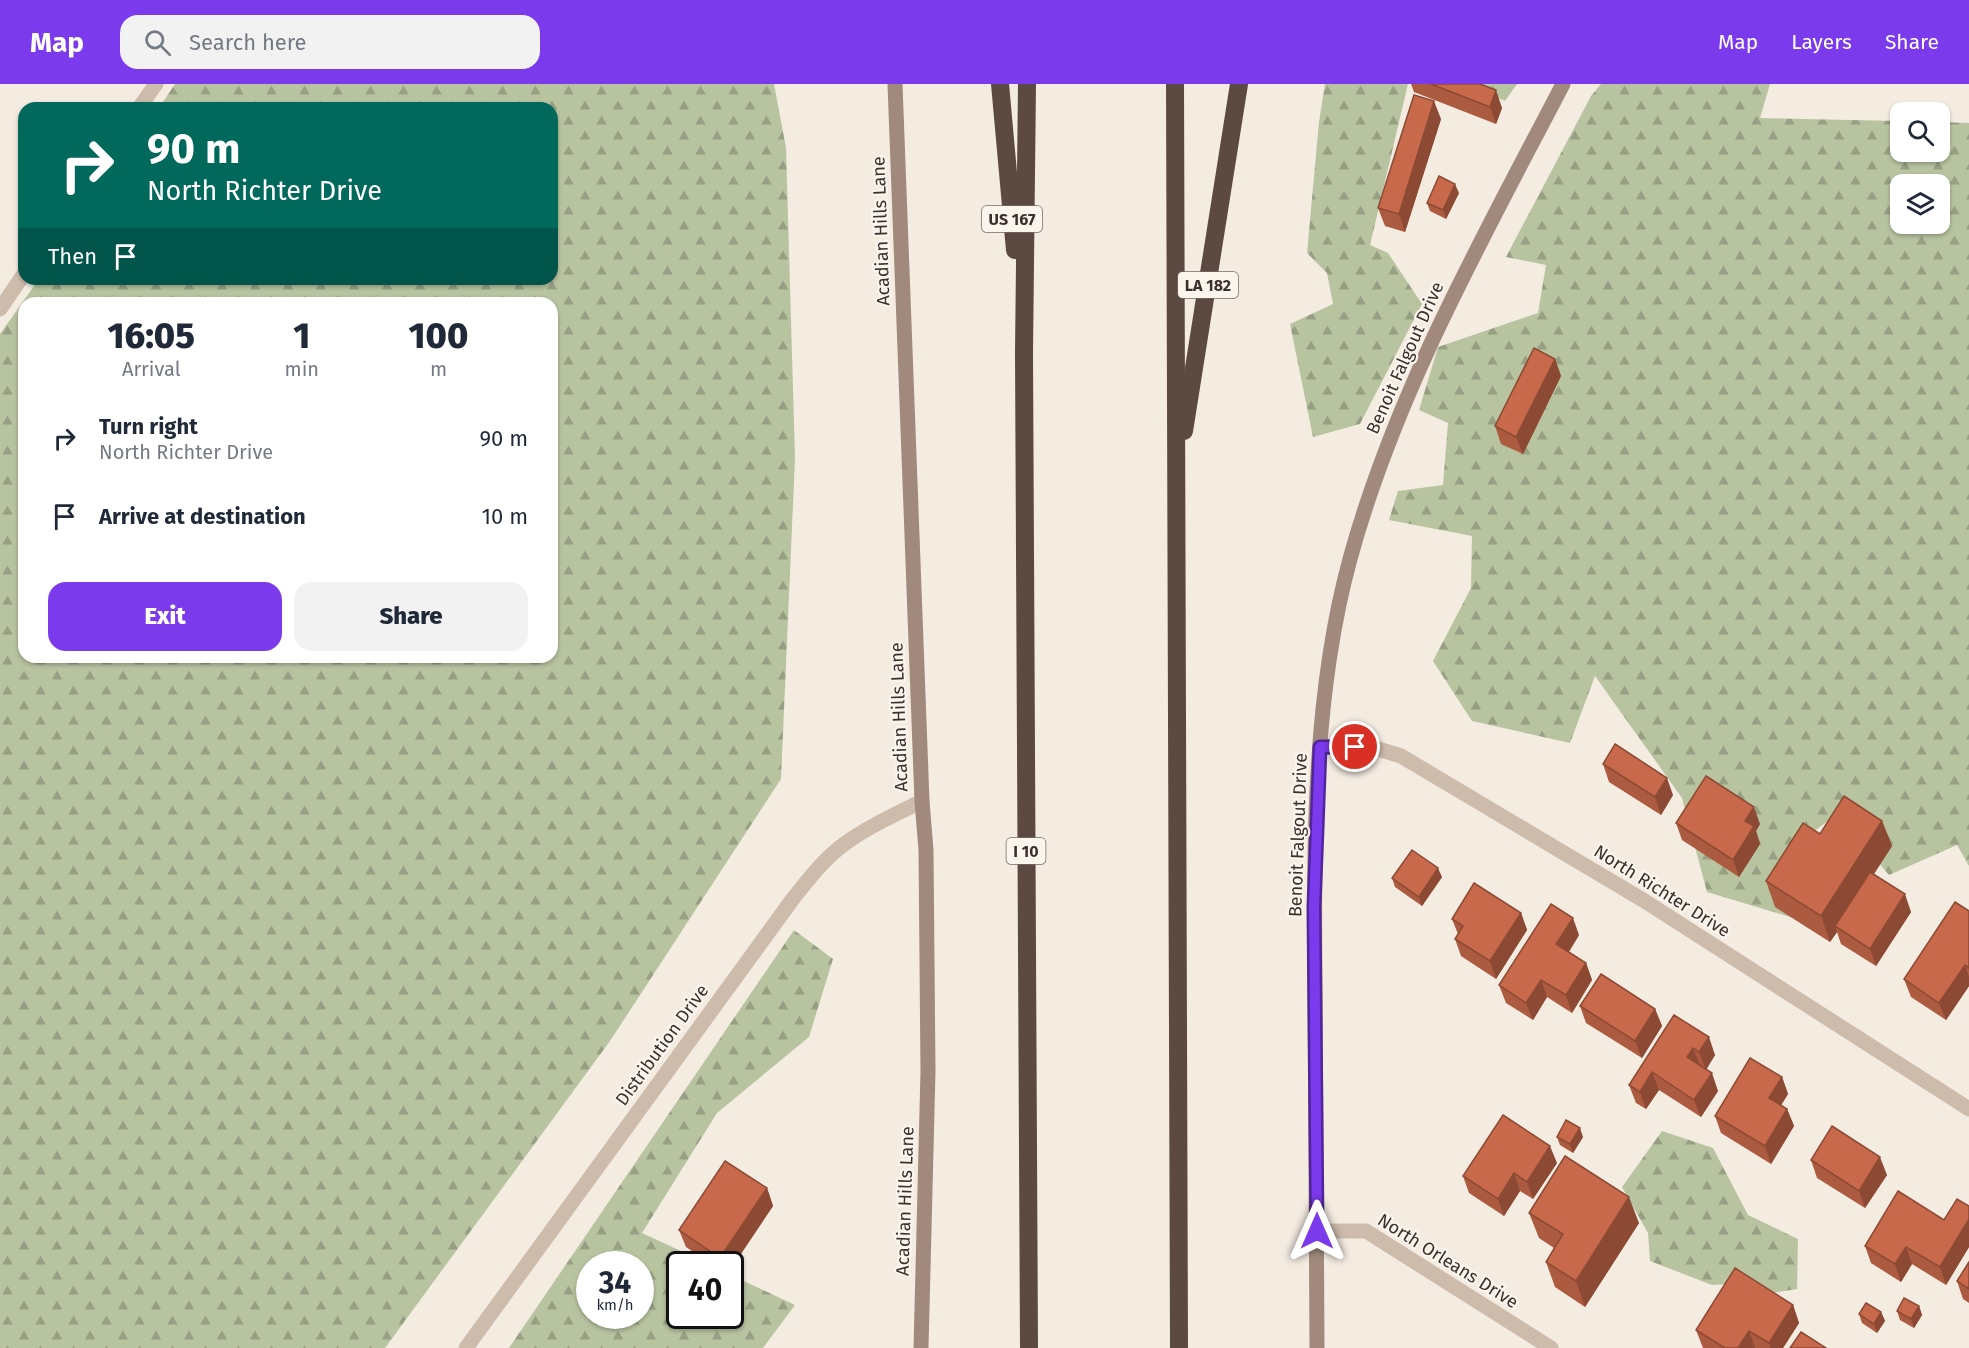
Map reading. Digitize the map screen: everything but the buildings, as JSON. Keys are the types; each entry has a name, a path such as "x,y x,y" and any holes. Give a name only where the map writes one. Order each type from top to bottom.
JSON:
{"highway":[{"name":"US 167","path":"1000,84 1024,353"},
{"name":"I 10","path":"1027,84 1024,353 1029,1348"},
{"path":"1175,84 1179,1348"},
{"name":"LA 182","path":"1176,486 1239,84"}],"street":[{"path":"143,102 156,84"},
{"name":"Acadian Hills Lane","path":"895,84 922,801 926,850 928,1071 921,1348"},
{"name":"Benoit Falgout Drive","path":"1317,1348 1314,907 1320,747 1327,666 1348,571 1380,466 1408,392 1457,289 1563,84"},
{"path":"0,309 18,283"},
{"name":"North Richter Drive","path":"1320,747 1372,747 1401,756 1643,900 1969,1109"},
{"name":"Distribution Drive","path":"466,1348 815,872 843,845 879,822 922,801"},
{"name":"North Orleans Drive","path":"1317,1231 1366,1231 1551,1348"}],"green space":[{"path":"175,84 774,84 786,148 795,458 781,779 610,1041 385,1348 0,1348 0,334 18,309 18,663 558,663 558,297 26,297 35,285 558,285 558,102 163,102"},
{"path":"1325,84 1408,84 1370,245 1388,253 1422,304 1360,424 1313,437 1290,324 1333,304 1327,273 1307,253 1319,122"},
{"path":"1465,84 1517,84 1505,101"},
{"path":"1601,84 1770,84 1760,118 1890,121 1890,162 1950,162 1950,122 1969,123 1969,866 1957,845 1889,875 1837,814 1804,839 1810,923 1707,892 1682,798 1595,676 1570,743 1472,721 1433,661 1471,588 1472,536 1389,520 1398,491 1443,485 1448,423 1419,410 1438,347 1538,313 1546,265 1506,257 1591,96"},
{"path":"794,930 833,959 809,1037 717,1113 642,1233 681,1251 666,1251 666,1329 744,1329 744,1281 795,1305 763,1348 509,1348"},
{"path":"1662,1131 1713,1148 1748,1215 1798,1239 1797,1289 1771,1293 1730,1284 1712,1285 1650,1261 1648,1233 1622,1187"}],"route":[{"path":"1317,1231 1314,907 1320,747 1355,747"}]}
